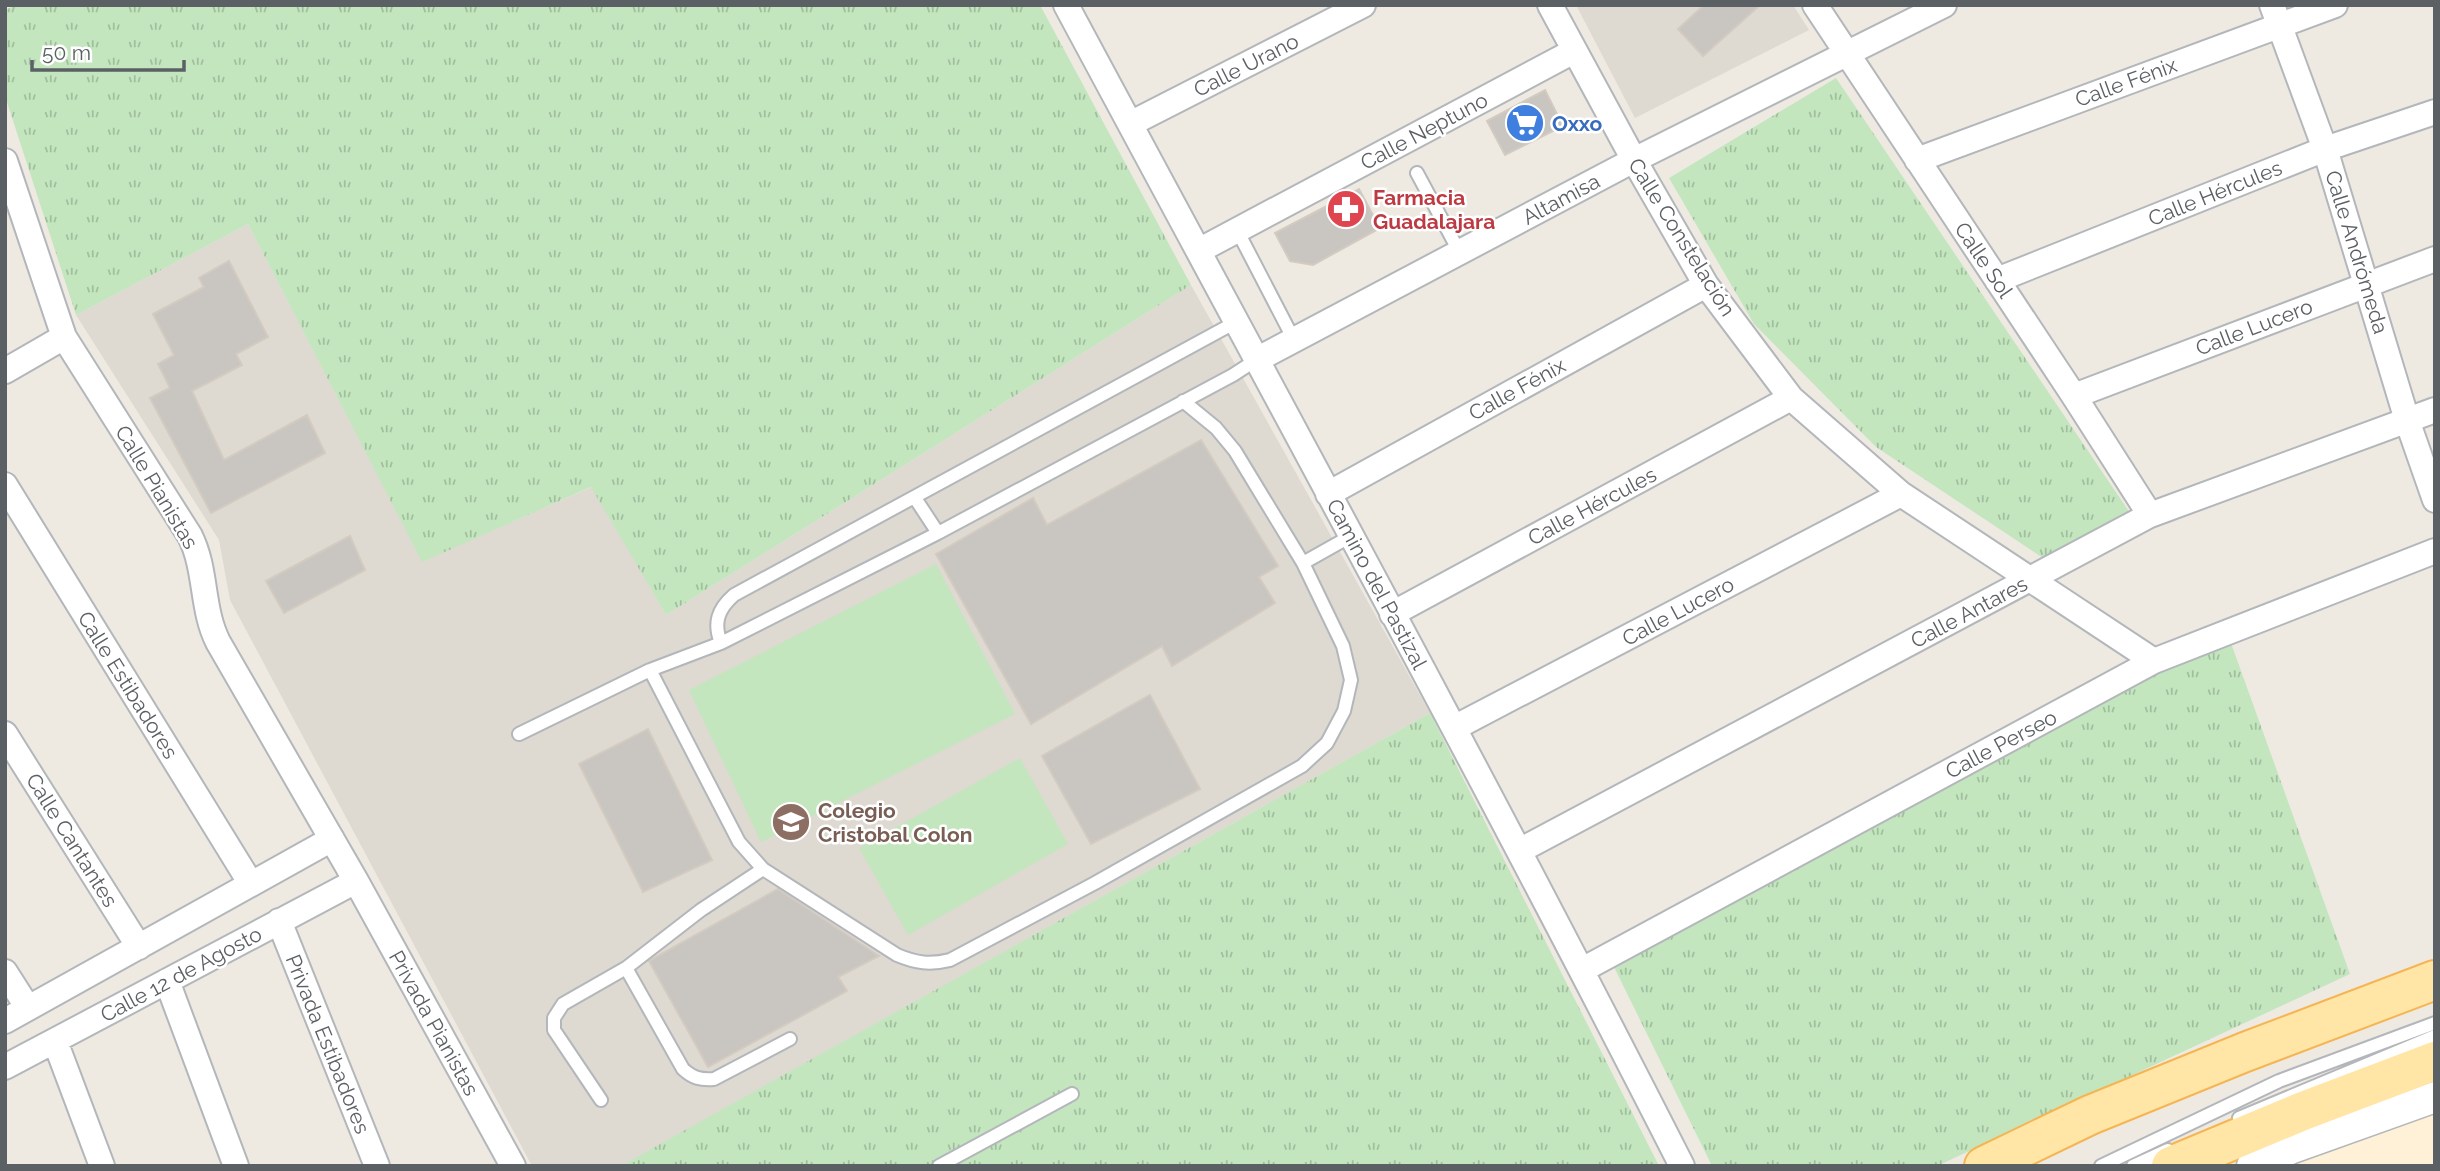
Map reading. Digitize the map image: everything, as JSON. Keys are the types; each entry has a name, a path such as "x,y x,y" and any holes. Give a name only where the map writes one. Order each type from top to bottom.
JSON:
{"main road":[{"path":"1984,1166 2090,1115 2245,1052 2435,980"},
{"path":"2177,1154 2304,1111 2435,1061"}],"street":[{"name":"Calle Urano","path":"1130,124 1363,5"},
{"name":"Calle Constelación","path":"1550,5 1706,285 1791,398 1901,495 2154,661"},
{"name":"Calle Sol","path":"1815,5 2074,396 2150,516"},
{"name":"Altamisa","path":"1256,360 1634,160 1944,5"},
{"name":"Calle Fénix","path":"1917,160 2276,15 2334,5"},
{"name":"Camino del Pastizal","path":"1069,6 1582,970 1682,1166"},
{"name":"Calle Andrómeda","path":"2276,15 2325,149 2407,420 2435,500"},
{"name":"Calle Neptuno","path":"1199,250 1574,51"},
{"name":"Calle Hércules","path":"1997,280 2325,149 2435,112"},
{"name":"Calle Pianistas","path":"5,161 64,337 190,536 202,567 211,629 356,881"},
{"name":"Calle Lucero","path":"2074,396 2435,259"},
{"name":"Calle Fénix","path":"1328,494 1706,285"},
{"path":"5,371 64,337"},
{"name":"Calle Hércules","path":"1392,614 1791,398"},
{"name":"Calle Antares","path":"1519,851 2150,516 2435,410"},
{"name":"Calle Estibadores","path":"5,485 251,884"},
{"name":"Calle Lucero","path":"1454,728 1901,495"},
{"name":"Calle Perseo","path":"1582,970 2154,661 2435,551"},
{"name":"Calle Cantantes","path":"5,734 139,947"},
{"name":"Calle 12 de Agosto","path":"5,1021 332,839"},
{"name":"Calle 12 de Agosto","path":"5,1067 356,881"},
{"name":"Privada Pianistas","path":"356,881 513,1166"},
{"name":"Privada Estibadores","path":"279,922 377,1166"},
{"path":"5,972 28,1008"},
{"path":"167,981 236,1166"},
{"path":"55,1041 102,1166"},
{"path":"2252,1166 2290,1149 2435,1097"}],"lane":[{"path":"1418,173 1460,253"},
{"path":"1237,230 1294,340"},
{"path":"721,643 716,631 718,615 724,604 734,595 1236,322"},
{"path":"519,734 650,670 721,643 938,533 1256,360"},
{"path":"650,670 739,842 762,869 897,955 915,963 933,964 950,960 1302,766 1327,743 1344,711 1351,680 1343,646 1303,563 1227,439 1183,401"},
{"path":"915,498 938,533"},
{"path":"1303,563 1351,536"},
{"path":"601,1100 554,1030 554,1018 563,1004 626,968 701,910 762,869"},
{"path":"626,968 683,1069 692,1077 714,1079 790,1039"},
{"path":"2101,1166 2279,1081 2435,1023"},
{"path":"2233,1120 2435,1035"},
{"path":"939,1166 1072,1094"},
{"path":"2133,1166 2177,1154"}],"shaded area":[{"path":"1576,5 1793,5 1809,30 1635,118"},
{"name":"Colegio Cristobal Colon","path":"248,224 422,561 592,487 666,615 1191,285 1430,713 622,1166 532,1166 230,600 219,540 76,315"},
{"path":"2435,1109 2435,1166 2286,1166"}],"green space":[{"path":"16,5 1040,5 1191,285 666,615 591,487 422,562 248,224 76,315 5,96 5,10"},
{"path":"1836,78 2130,513 2043,558 1876,447 1754,324 1669,178"},
{"path":"936,564 1015,714 761,842 689,690"},
{"path":"2231,643 2350,974 1937,1166 1712,1166 1614,967 2148,678"},
{"path":"1430,713 1659,1166 621,1166"},
{"path":"1020,758 1068,844 908,935 859,848"}],"building":[{"path":"1704,5 1760,5 1703,56 1678,29"},
{"name":"Oxxo","path":"1545,90 1563,126 1505,155 1487,121"},
{"name":"Farmacia Guadalajara","path":"1359,189 1380,228 1313,265 1290,261 1275,233"},
{"path":"229,261 268,337 236,354 242,365 192,391 224,460 307,415 325,453 211,513 150,398 170,388 158,364 174,355 153,314 204,287 199,278"},
{"path":"1201,440 1278,566 1259,577 1275,603 1172,666 1162,646 1031,724 936,554 1033,498 1047,525"},
{"path":"350,536 365,570 284,613 266,581"},
{"path":"1150,695 1200,789 1091,844 1042,756"},
{"path":"648,729 712,860 643,892 579,764"},
{"path":"778,889 879,956 838,977 847,991 708,1067 649,961"}],"place":[{"name":"Oxxo","path":"1525,123"},
{"name":"Farmacia Guadalajara","path":"1346,209"},
{"name":"Colegio Cristobal Colon","path":"791,822"}]}
